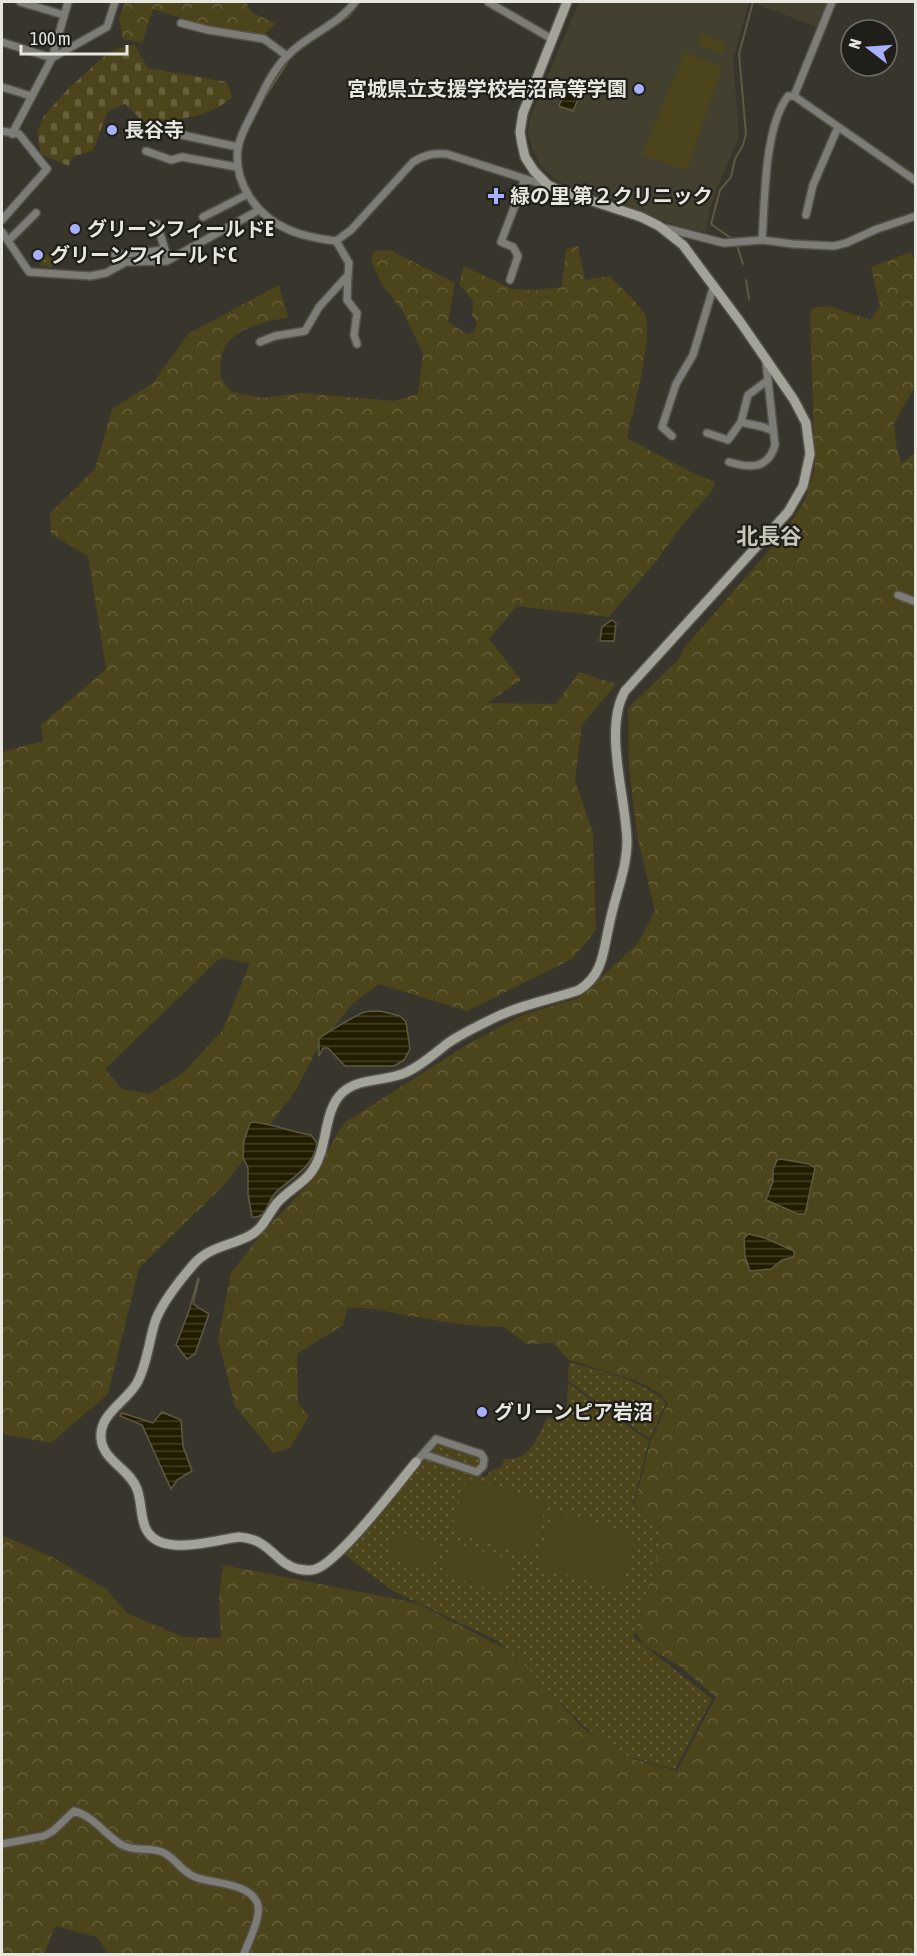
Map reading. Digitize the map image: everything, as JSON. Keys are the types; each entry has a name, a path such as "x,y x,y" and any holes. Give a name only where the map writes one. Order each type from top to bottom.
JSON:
{"street":[{"path":"21,2 64,15"},
{"path":"12,134 52,58 68,2"},
{"path":"2,42 52,58 107,27 114,2"},
{"path":"355,2 332,24 299,44 287,56 266,86 238,147 237,167 248,194 259,210 285,229 336,241 351,230 412,163 423,156 434,153 447,154 641,217 658,226 683,245 714,285 803,415 810,443 808,470 800,495 788,512 625,691 620,701 615,723 627,841 626,861 611,914 602,958 594,978 579,990 494,1018 451,1042 406,1073 353,1086 341,1094 331,1109 320,1157 308,1176 278,1202 258,1230 249,1237 209,1251 195,1263 159,1313 137,1383 126,1398 108,1415 101,1430 100,1439 106,1453 128,1474 137,1488 143,1522 153,1540 180,1546 248,1537 259,1541 287,1564 305,1570 315,1569 336,1555 436,1439 481,1454 484,1459 483,1466 477,1472 420,1458"},
{"path":"488,2 552,39"},
{"path":"558,190 548,185 534,171 525,157 520,132 523,113 567,2"},
{"path":"794,96 832,2"},
{"path":"181,23 264,39 287,56"},
{"path":"2,87 31,96"},
{"path":"762,240 772,134 788,96 794,96 915,181"},
{"path":"806,215 813,185 838,127"},
{"path":"2,131 19,134 47,169 2,220"},
{"path":"182,135 238,147"},
{"path":"146,151 171,160 182,157 237,167"},
{"path":"510,280 518,256 513,247 501,242 525,179"},
{"path":"203,217 248,194"},
{"path":"2,232 29,272 90,276 106,273 126,262 166,261 259,210"},
{"path":"8,241 36,213"},
{"path":"658,226 724,243 762,240 834,246 915,216"},
{"path":"158,224 165,250 170,259"},
{"path":"336,241 349,263 347,300 357,313 354,335 357,344"},
{"path":"115,255 165,250"},
{"path":"260,342 275,336 305,331 319,307 348,275"},
{"path":"672,436 662,427 676,384 693,355 714,285"},
{"path":"729,462 755,466 765,461 775,445 766,360"},
{"path":"706,433 728,440 741,422 748,395 768,380"},
{"path":"741,422 773,431"},
{"path":"898,595 915,602"},
{"path":"2,1844 44,1836 53,1831 74,1811 84,1814 120,1844 132,1849 164,1853 190,1875 246,1890 257,1901 259,1910 244,1954"}],"shaded area":[{"name":"宮城県立支援学校岩沼高等学園","path":"579,2 749,2 733,60 739,137 717,188 709,212 706,233 668,223 622,203 561,183 543,169 533,151 528,134 530,118"},
{"path":"757,2 827,2 817,27 756,4"},
{"path":"569,79 584,85 573,111 559,106"},
{"path":"612,620 616,623 614,641 600,641 602,627"},
{"path":"380,1011 400,1016 406,1022 410,1049 404,1060 394,1066 345,1066 328,1048 323,1048 319,1056 319,1039 362,1013"},
{"path":"250,1123 311,1135 317,1143 312,1159 276,1192 264,1212 257,1217 252,1217 248,1194 248,1168 243,1157 244,1141"},
{"path":"777,1160 809,1164 815,1168 805,1214 798,1214 766,1200 773,1181 773,1170"},
{"path":"749,1234 765,1238 794,1251 794,1257 782,1260 771,1269 750,1271 745,1256 744,1238"},
{"path":"198,1278 193,1304 209,1314 195,1354 187,1359 176,1345"},
{"path":"162,1412 181,1420 183,1446 192,1471 177,1480 171,1489 142,1425 120,1416 122,1413 153,1423"}],"green space":[{"path":"125,2 246,2 251,12 276,24 263,35 210,27 153,9 142,43 123,39 119,18"},
{"path":"702,34 726,43 722,54 698,45"},
{"path":"134,44 148,68 227,82 232,97 209,112 162,121 158,130 149,127 125,104 108,111 93,150 72,157 69,166 41,154 37,132 44,116 68,89 109,52"},
{"path":"685,52 722,67 687,170 642,155"},
{"path":"578,246 585,280 609,276 644,313 647,324 645,356 627,438 715,482 712,491 609,617 517,606 489,639 521,680 487,703 556,704 579,672 616,684 582,725 575,780 593,833 596,930 572,959 467,1011 379,984 352,1004 316,1051 296,1090 226,1183 139,1268 108,1394 51,1443 2,1434 2,752 43,741 41,725 106,669 88,556 51,534 50,513 95,469 112,409 153,383 188,334 279,285 288,318 268,321 246,329 236,335 223,351 220,374 232,392 263,398 302,393 394,401 418,394 423,353 402,310 382,284 371,261 374,251 390,250 455,283 448,322 467,334 473,333 477,324 472,315 473,301 459,284 464,266 512,289 536,290 562,287 566,249","holes":["220,958 250,963 223,1030 183,1073 149,1094 122,1089 105,1069"]},
{"path":"911,252 916,266 915,387 894,423 897,449 902,464 916,452 915,1954 109,1954 97,1937 55,1926 44,1954 2,1954 2,1535 54,1558 106,1589 127,1613 183,1637 221,1638 219,1597 223,1565 416,1603 514,1653 583,1728 633,1759 677,1771 716,1697 678,1665 644,1645 635,1631 665,1532 634,1504 651,1440 668,1403 660,1394 640,1382 569,1360 553,1343 526,1344 504,1327 449,1322 373,1309 347,1308 343,1325 297,1354 298,1404 309,1416 290,1448 273,1453 235,1406 218,1340 231,1273 262,1233 307,1186 344,1123 468,1044 522,1015 579,998 638,943 655,911 637,835 629,767 628,708 679,659 683,649 786,531 805,500 815,467 810,316 812,308 829,306 870,320 880,306 871,267"},
{"path":"48,253 52,253 54,263 51,267 41,266 39,264"},
{"path":"569,1362 645,1387 666,1403 650,1439 568,1381"},
{"path":"568,1383 649,1441 633,1504 665,1532 633,1637 712,1699 675,1769 621,1755 585,1727 498,1641 393,1591 345,1555 425,1457 485,1477 492,1470 502,1467 504,1459 513,1459 526,1452 532,1447 547,1418 557,1418 567,1407"},
{"path":"439,1443 478,1456 481,1460 473,1467 435,1455 432,1452 435,1445"},
{"path":"467,1478 547,1502 530,1556 450,1531"},
{"path":"555,1511 637,1536 619,1591 537,1566"},
{"path":"397,1531 438,1544 429,1572 388,1558"},
{"path":"453,1542 513,1561 503,1593 443,1574"}],"waterway":[{"path":"262,102 290,58 301,48 348,17 360,2"},
{"path":"732,239 711,224 720,190 731,177 735,159 746,134 739,54 753,2"},
{"path":"737,245 743,264"},
{"path":"746,280 749,299"}],"place":[{"name":"宮城県立支援学校岩沼高等学園","path":"639,89"},
{"name":"長谷寺","path":"112,130"},
{"name":"緑の里 第２クリニック","path":"496,196"},
{"name":"グリーンフィールドE","path":"75,229"},
{"name":"グリーンフィールドC","path":"38,255"},
{"name":"グリーンピア岩沼","path":"482,1412"}],"district":[{"name":"北長谷","path":"769,536"}]}
